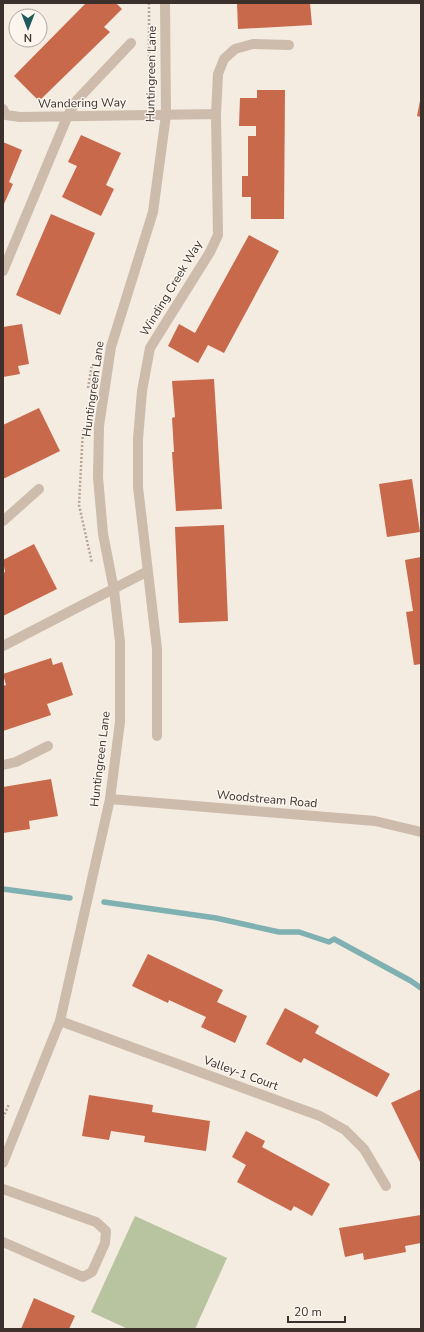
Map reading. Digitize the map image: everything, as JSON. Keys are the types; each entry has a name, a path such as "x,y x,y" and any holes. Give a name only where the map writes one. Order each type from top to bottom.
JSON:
{"street":[{"name":"Huntingreen Lane","path":"3,1163 60,1021 110,799 120,722 120,642 114,590 103,534 98,477 99,426 111,347 153,212 166,114 165,3"},
{"path":"3,271 68,116 77,100 131,43"},
{"name":"Winding Creek Way","path":"157,736 157,649 138,487 142,391 150,348 210,252 218,235 216,114 218,74 224,59 235,49 253,44 288,45"},
{"name":"Wandering Way","path":"3,109 6,114 20,117 166,114"},
{"path":"166,114 216,114"},
{"path":"3,521 39,489"},
{"path":"3,646 114,590 148,571"},
{"path":"3,765 16,762 48,746"},
{"name":"Woodstream Road","path":"110,799 375,821 421,832"},
{"name":"Valley-1 Court","path":"60,1021 320,1116 345,1130 364,1149 386,1186"},
{"path":"3,1189 96,1222 106,1231 105,1243 92,1272 83,1277 3,1242"}],"green space":[{"path":"135,1216 227,1258 195,1329 128,1329 91,1312"}],"building":[{"path":"86,3 116,3 122,9 104,27 110,32 39,101 14,76 42,48 48,48 48,42"},
{"path":"237,3 310,3 312,25 238,29"},
{"path":"257,90 285,90 284,219 251,219 251,197 242,197 242,176 248,176 248,136 256,136 256,126 239,126 240,98 257,98"},
{"path":"421,101 421,117 417,116"},
{"path":"81,135 121,153 106,185 114,189 101,216 62,197 77,166 68,162"},
{"path":"3,142 22,150 9,182 13,184 3,206"},
{"path":"51,214 95,233 60,315 16,295"},
{"path":"249,235 279,251 224,353 208,345 198,363 168,346 179,324 195,333"},
{"path":"22,324 29,364 18,366 20,374 3,377 3,327"},
{"path":"214,379 222,509 176,511 172,452 174,452 172,418 175,417 172,381"},
{"path":"39,408 60,451 3,479 3,425"},
{"path":"412,479 420,532 387,537 379,484"},
{"path":"224,525 228,621 179,623 175,527"},
{"path":"34,544 57,589 3,616 3,573 5,572 3,560"},
{"path":"421,557 421,664 414,665 406,612 413,611 405,560"},
{"path":"51,658 53,665 62,662 73,695 47,704 51,715 3,731 3,686 6,685 3,674"},
{"path":"51,779 58,816 29,821 30,829 3,833 3,787"},
{"path":"148,954 223,990 217,1002 247,1016 235,1043 201,1027 206,1017 169,1000 168,1003 132,986"},
{"path":"285,1008 319,1026 315,1033 390,1074 377,1097 304,1058 301,1063 266,1044"},
{"path":"421,1089 421,1161 420,1162 391,1103"},
{"path":"89,1095 153,1105 152,1112 210,1121 206,1151 144,1142 145,1136 111,1131 109,1140 82,1136"},
{"path":"246,1131 265,1141 262,1147 330,1184 312,1216 294,1206 291,1211 237,1182 246,1165 232,1157"},
{"path":"421,1215 421,1243 405,1246 406,1252 364,1260 363,1253 345,1257 339,1228"},
{"path":"34,1298 75,1316 69,1329 21,1329"}],"waterway":[{"path":"3,889 70,898"},
{"path":"104,902 216,918 279,932 299,932 329,942 334,939 421,988"}]}
